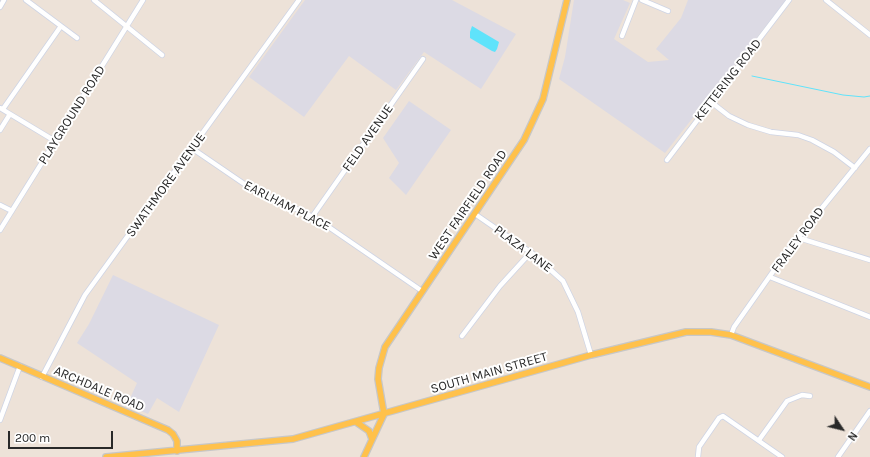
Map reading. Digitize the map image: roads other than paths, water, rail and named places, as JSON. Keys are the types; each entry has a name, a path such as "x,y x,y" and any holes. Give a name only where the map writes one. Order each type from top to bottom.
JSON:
{"main road":[{"name":"WEST FAIRFIELD ROAD","path":"384,414 378,379 381,357 388,340 524,140 543,99 567,0"},
{"name":"SOUTH MAIN STREET","path":"106,457 284,441 591,355 674,334 700,332 731,335 870,387"},
{"name":"ARCHDALE ROAD","path":"0,358 168,430 173,434 177,441 177,450"},
{"path":"364,457 384,414"},
{"path":"356,422 369,431 372,439"}],"street":[{"path":"0,7 4,0"},
{"path":"26,0 77,38"},
{"path":"94,0 162,55"},
{"name":"PLAYGROUND ROAD","path":"0,230 143,0"},
{"name":"SWATHMORE AVENUE","path":"42,377 85,295 193,149 299,0"},
{"path":"622,36 636,0"},
{"path":"642,0 668,11"},
{"name":"KETTERING ROAD","path":"667,160 789,0"},
{"path":"826,0 870,35"},
{"path":"55,141 1,109 61,26"},
{"name":"FELD AVENUE","path":"312,217 423,59"},
{"path":"711,102 730,116 748,125 770,132 798,135 812,140 834,152 855,168"},
{"path":"0,130 10,114"},
{"name":"FRALEY ROAD","path":"731,335 734,327 770,278 791,246 799,238 870,148"},
{"name":"EARLHAM PLACE","path":"193,149 256,192 312,217 349,240 422,291"},
{"path":"0,205 12,211"},
{"name":"PLAZA LANE","path":"475,214 531,252 563,281 578,312 591,355"},
{"path":"799,238 870,260"},
{"path":"462,336 500,286 531,252"},
{"path":"770,278 870,317"},
{"path":"0,420 20,366"},
{"path":"759,440 787,401 802,395 810,396"},
{"path":"838,457 870,411"},
{"path":"698,457 699,448 722,416 782,457"}],"water":[{"path":"472,26 499,42 495,52 470,38"}],"waterway":[{"path":"752,76 843,95 864,97 870,96"}]}
